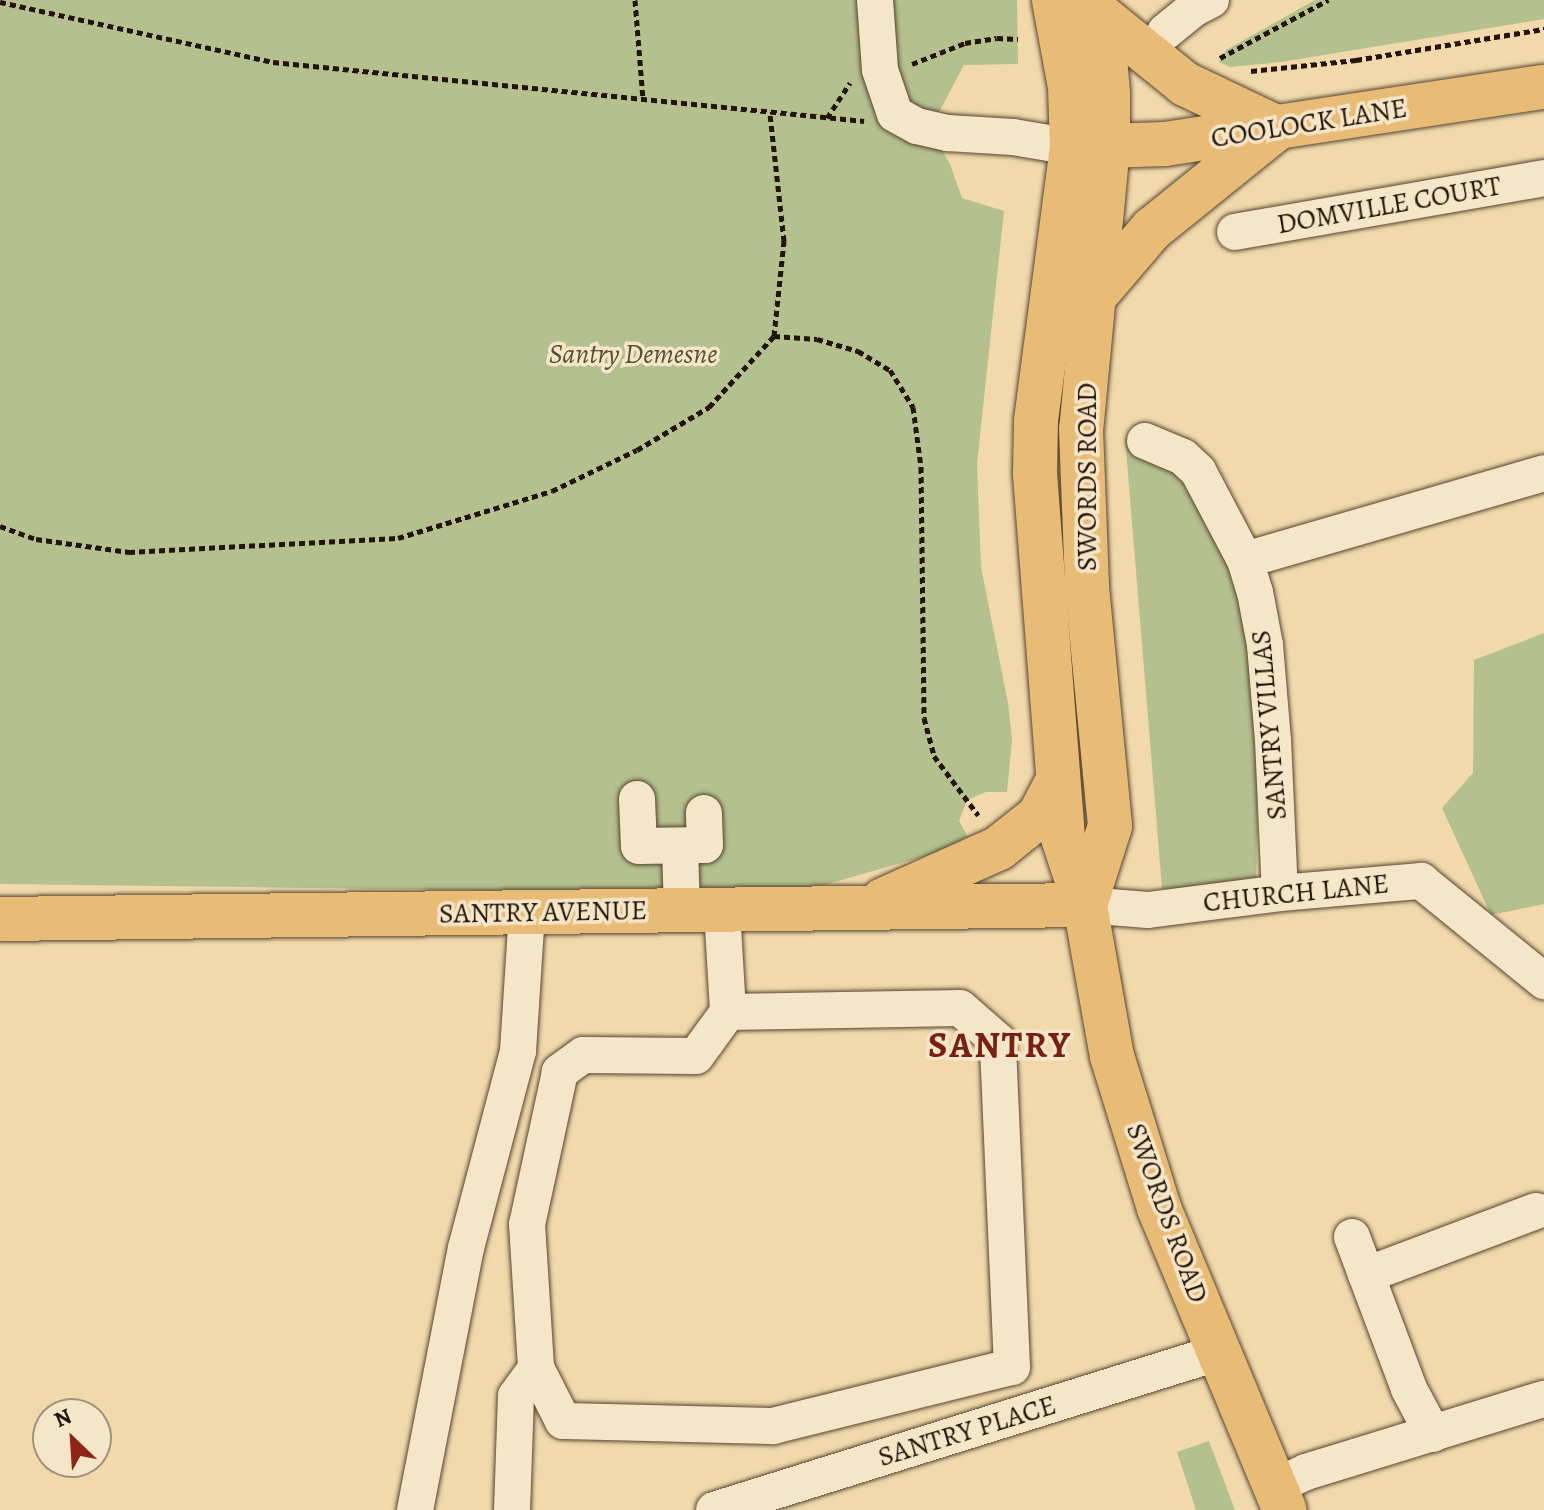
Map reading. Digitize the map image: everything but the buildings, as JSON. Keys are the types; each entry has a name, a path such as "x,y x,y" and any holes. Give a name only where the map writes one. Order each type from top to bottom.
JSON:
{"main road":[{"path":"1076,2 1185,84 1278,128 1152,229 1093,298"},
{"name":"SWORDS ROAD","path":"1076,2 1070,87 1090,147 1093,298 1081,429 1087,587 1110,826 1085,905"},
{"name":"COOLOCK LANE","path":"1090,147 1165,144 1544,87"},
{"name":"SWORDS ROAD","path":"1090,147 1036,421 1039,549 1063,838 1085,905 1112,1056 1159,1208 1280,1498"},
{"path":"866,908 999,848 1039,816 1058,781"},
{"name":"SANTRY AVENUE","path":"0,919 1085,905"}],"street":[{"path":"875,0 880,70 895,114 917,126 948,133 1090,147"},
{"path":"1165,32 1195,8 1211,0"},
{"name":"DOMVILLE COURT","path":"1235,232 1544,178"},
{"name":"SANTRY VILLAS","path":"1145,441 1183,457 1198,471 1245,560 1265,645 1280,893"},
{"path":"1245,560 1544,473"},
{"path":"637,799 639,846 705,845 704,813"},
{"path":"680,847 702,910 728,1012"},
{"name":"CHURCH LANE","path":"1085,905 1148,910 1280,893 1421,881 1544,981"},
{"path":"415,1510 466,1248 518,1051 527,912"},
{"path":"960,1008 998,1041 1012,1367 773,1426 563,1421 536,1368 527,1224 560,1072 583,1055 696,1056 728,1012 960,1008"},
{"path":"1366,1275 1536,1211"},
{"path":"1352,1237 1409,1389 1433,1434"},
{"name":"SANTRY PLACE","path":"714,1510 1220,1352"},
{"path":"512,1510 516,1396 536,1368"},
{"path":"1280,1498 1306,1472 1544,1399"}],"path":[{"path":"635,0 643,99"},
{"path":"1214,62 1328,0"},
{"path":"0,2 273,62 770,114 878,122 895,114"},
{"path":"1241,72 1356,60 1544,29"},
{"path":"0,526 36,539 129,552 398,538 552,491 637,450 709,407 774,336 784,241 770,114"},
{"path":"774,336 817,339 858,351 890,370 913,407 921,467 924,718 934,756 981,819"}],"green space":[{"name":"Santry Demesne","path":"0,0 1017,0 1018,64 964,65 930,129 950,164 962,198 1004,211 977,464 981,567 1008,703 1012,740 1007,792 986,792 967,800 959,821 968,837 936,853 817,887 624,892 0,884"},
{"path":"1315,0 1544,0 1544,19 1281,62 1230,67 1219,62 1226,50"},
{"path":"1125,437 1145,441 1194,466 1243,591 1260,693 1256,879 1191,901 1162,888"},
{"path":"1544,633 1544,904 1491,915 1442,808 1473,773 1474,660"},
{"path":"1209,1441 1235,1510 1196,1510 1177,1452"}],"district":[{"name":"SANTRY","path":"1000,1045"}]}
